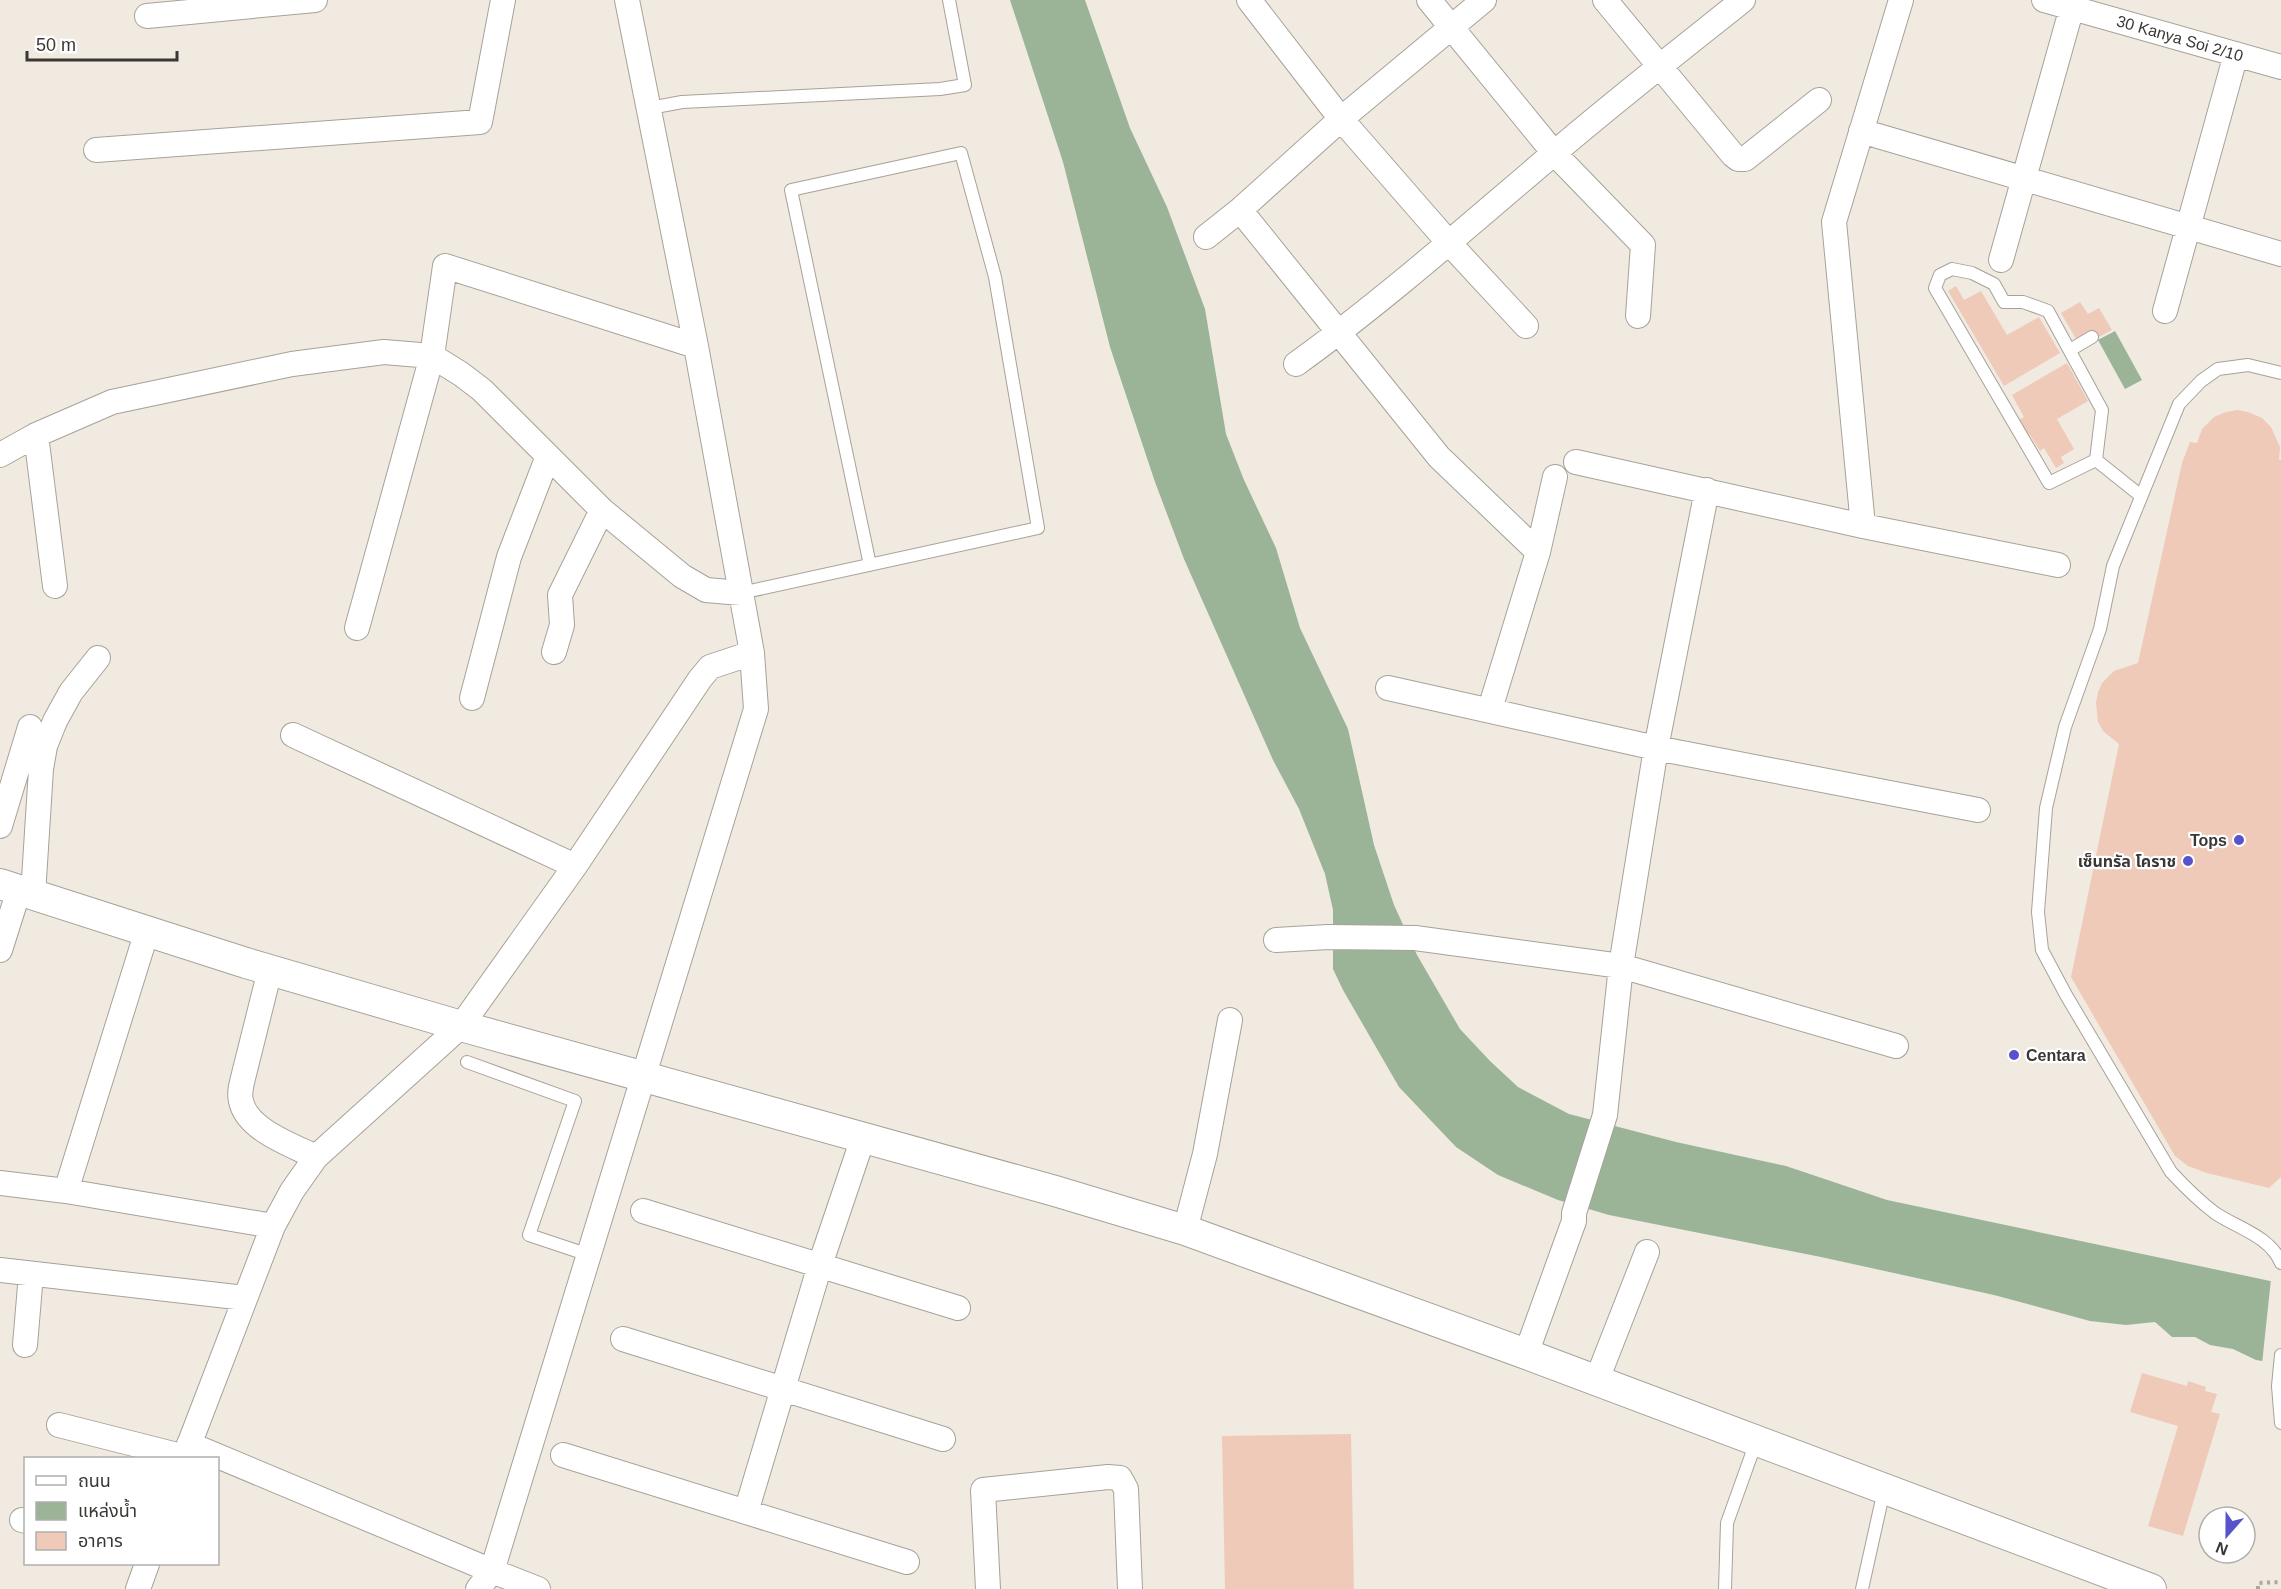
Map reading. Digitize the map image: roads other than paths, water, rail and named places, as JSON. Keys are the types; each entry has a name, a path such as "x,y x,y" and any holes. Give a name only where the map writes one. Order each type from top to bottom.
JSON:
{"street":[{"path":"147,16 315,0"},
{"path":"96,150 480,122 503,0"},
{"path":"485,1580 588,1256 756,709 752,653 696,346 627,0"},
{"path":"1249,0 1341,119 1449,243 1526,326"},
{"path":"1429,0 1554,153 1643,245 1638,316"},
{"path":"1206,237 1240,210 1341,119 1484,0"},
{"path":"1605,0 1738,159 1745,159 1819,100"},
{"path":"1296,364 1339,333 1659,66 1743,0"},
{"path":"1863,526 1834,222 1901,0"},
{"name":"30 Kanya Soi 2/10","path":"2044,0 2073,4 2281,67"},
{"path":"2001,260 2073,4"},
{"path":"2165,311 2236,54"},
{"path":"1861,131 2281,254"},
{"path":"1240,210 1439,457 1538,552"},
{"path":"357,628 432,356 445,266 696,346"},
{"path":"0,455 36,435 112,402 292,364 384,352 432,356 482,390 602,510 690,581 706,590 741,593"},
{"path":"36,435 55,586"},
{"path":"472,698 509,557 548,456"},
{"path":"1576,462 1863,526 2058,565"},
{"path":"1490,709 1538,552 1555,477"},
{"path":"1526,1354 1574,1221 1574,1213 1605,1115 1621,966 1656,748 1707,490"},
{"path":"554,652 562,625 560,595 602,510"},
{"path":"58,1425 186,1453 273,1226 292,1191 316,1157 461,1026 575,866 700,679 710,667 752,653"},
{"path":"0,950 17,890 45,746 71,692 98,657"},
{"path":"1388,688 1656,748 1978,810"},
{"path":"0,826 30,727"},
{"path":"293,735 575,866"},
{"path":"17,890 270,970 461,1026 644,1075 1185,1230 1526,1354 2151,1589"},
{"path":"66,1191 147,931"},
{"path":"1276,940 1328,937 1415,938 1621,966 1896,1046"},
{"path":"270,970 243,1078 240,1093 241,1104 246,1115 255,1125 316,1157"},
{"path":"1185,1230 1205,1154 1230,1020"},
{"path":"746,1512 820,1265 863,1138"},
{"path":"0,1183 66,1191 273,1226"},
{"path":"643,1211 958,1308"},
{"path":"1596,1382 1647,1252"},
{"path":"0,1270 245,1298"},
{"path":"26,1345 31,1274"},
{"path":"623,1339 944,1439"},
{"path":"563,1455 907,1562"},
{"path":"219,1467 485,1580 538,1589"},
{"path":"988,1589 983,1490 1108,1477 1120,1478 1126,1489 1130,1589"},
{"path":"138,1589 146,1565"}],"lane":[{"path":"650,108 682,102 940,89 965,85 949,0"},
{"path":"741,593 870,565 1038,528 996,277 961,153 790,190 870,565"},
{"path":"1952,269 1972,273 1994,284 2004,302 2023,302 2048,311 2102,410 2096,460 2049,483 1935,288 1940,275 1952,269"},
{"path":"2070,350 2092,338"},
{"path":"2281,373 2248,365 2218,369 2201,381 2179,404 2113,566 2100,629 2065,727 2046,808 2038,912 2043,950 2066,995 2171,1172 2189,1192 2217,1214 2261,1239 2279,1257 2281,1263"},
{"path":"2096,460 2141,496"},
{"path":"467,1062 575,1101 530,1235 588,1256"},
{"path":"2281,1355 2278,1386 2281,1423"},
{"path":"1725,1589 1727,1522 1756,1442"},
{"path":"1862,1589 1884,1490"}],"water":[{"path":"1010,0 1085,0 1130,128 1167,207 1205,309 1226,434 1244,480 1276,548 1300,628 1348,729 1374,845 1394,905 1417,955 1460,1029 1518,1087 1569,1114 1676,1142 1786,1166 1887,1200 2275,1282 2281,1364 2256,1360 2233,1349 2210,1345 2195,1337 2172,1337 2155,1322 2126,1325 2090,1321 1994,1295 1821,1257 1609,1215 1558,1200 1498,1175 1456,1147 1399,1087 1333,969 1333,910 1325,874 1299,809 1273,760 1184,559 1155,482 1110,347 1063,162"},
{"path":"2115,331 2142,380 2125,389 2098,340"}],"place":[{"name":"Tops","path":"2239,840"},
{"name":"เซ็นทรัล โคราช","path":"2188,861"},
{"name":"Centara","path":"2014,1055"}]}
